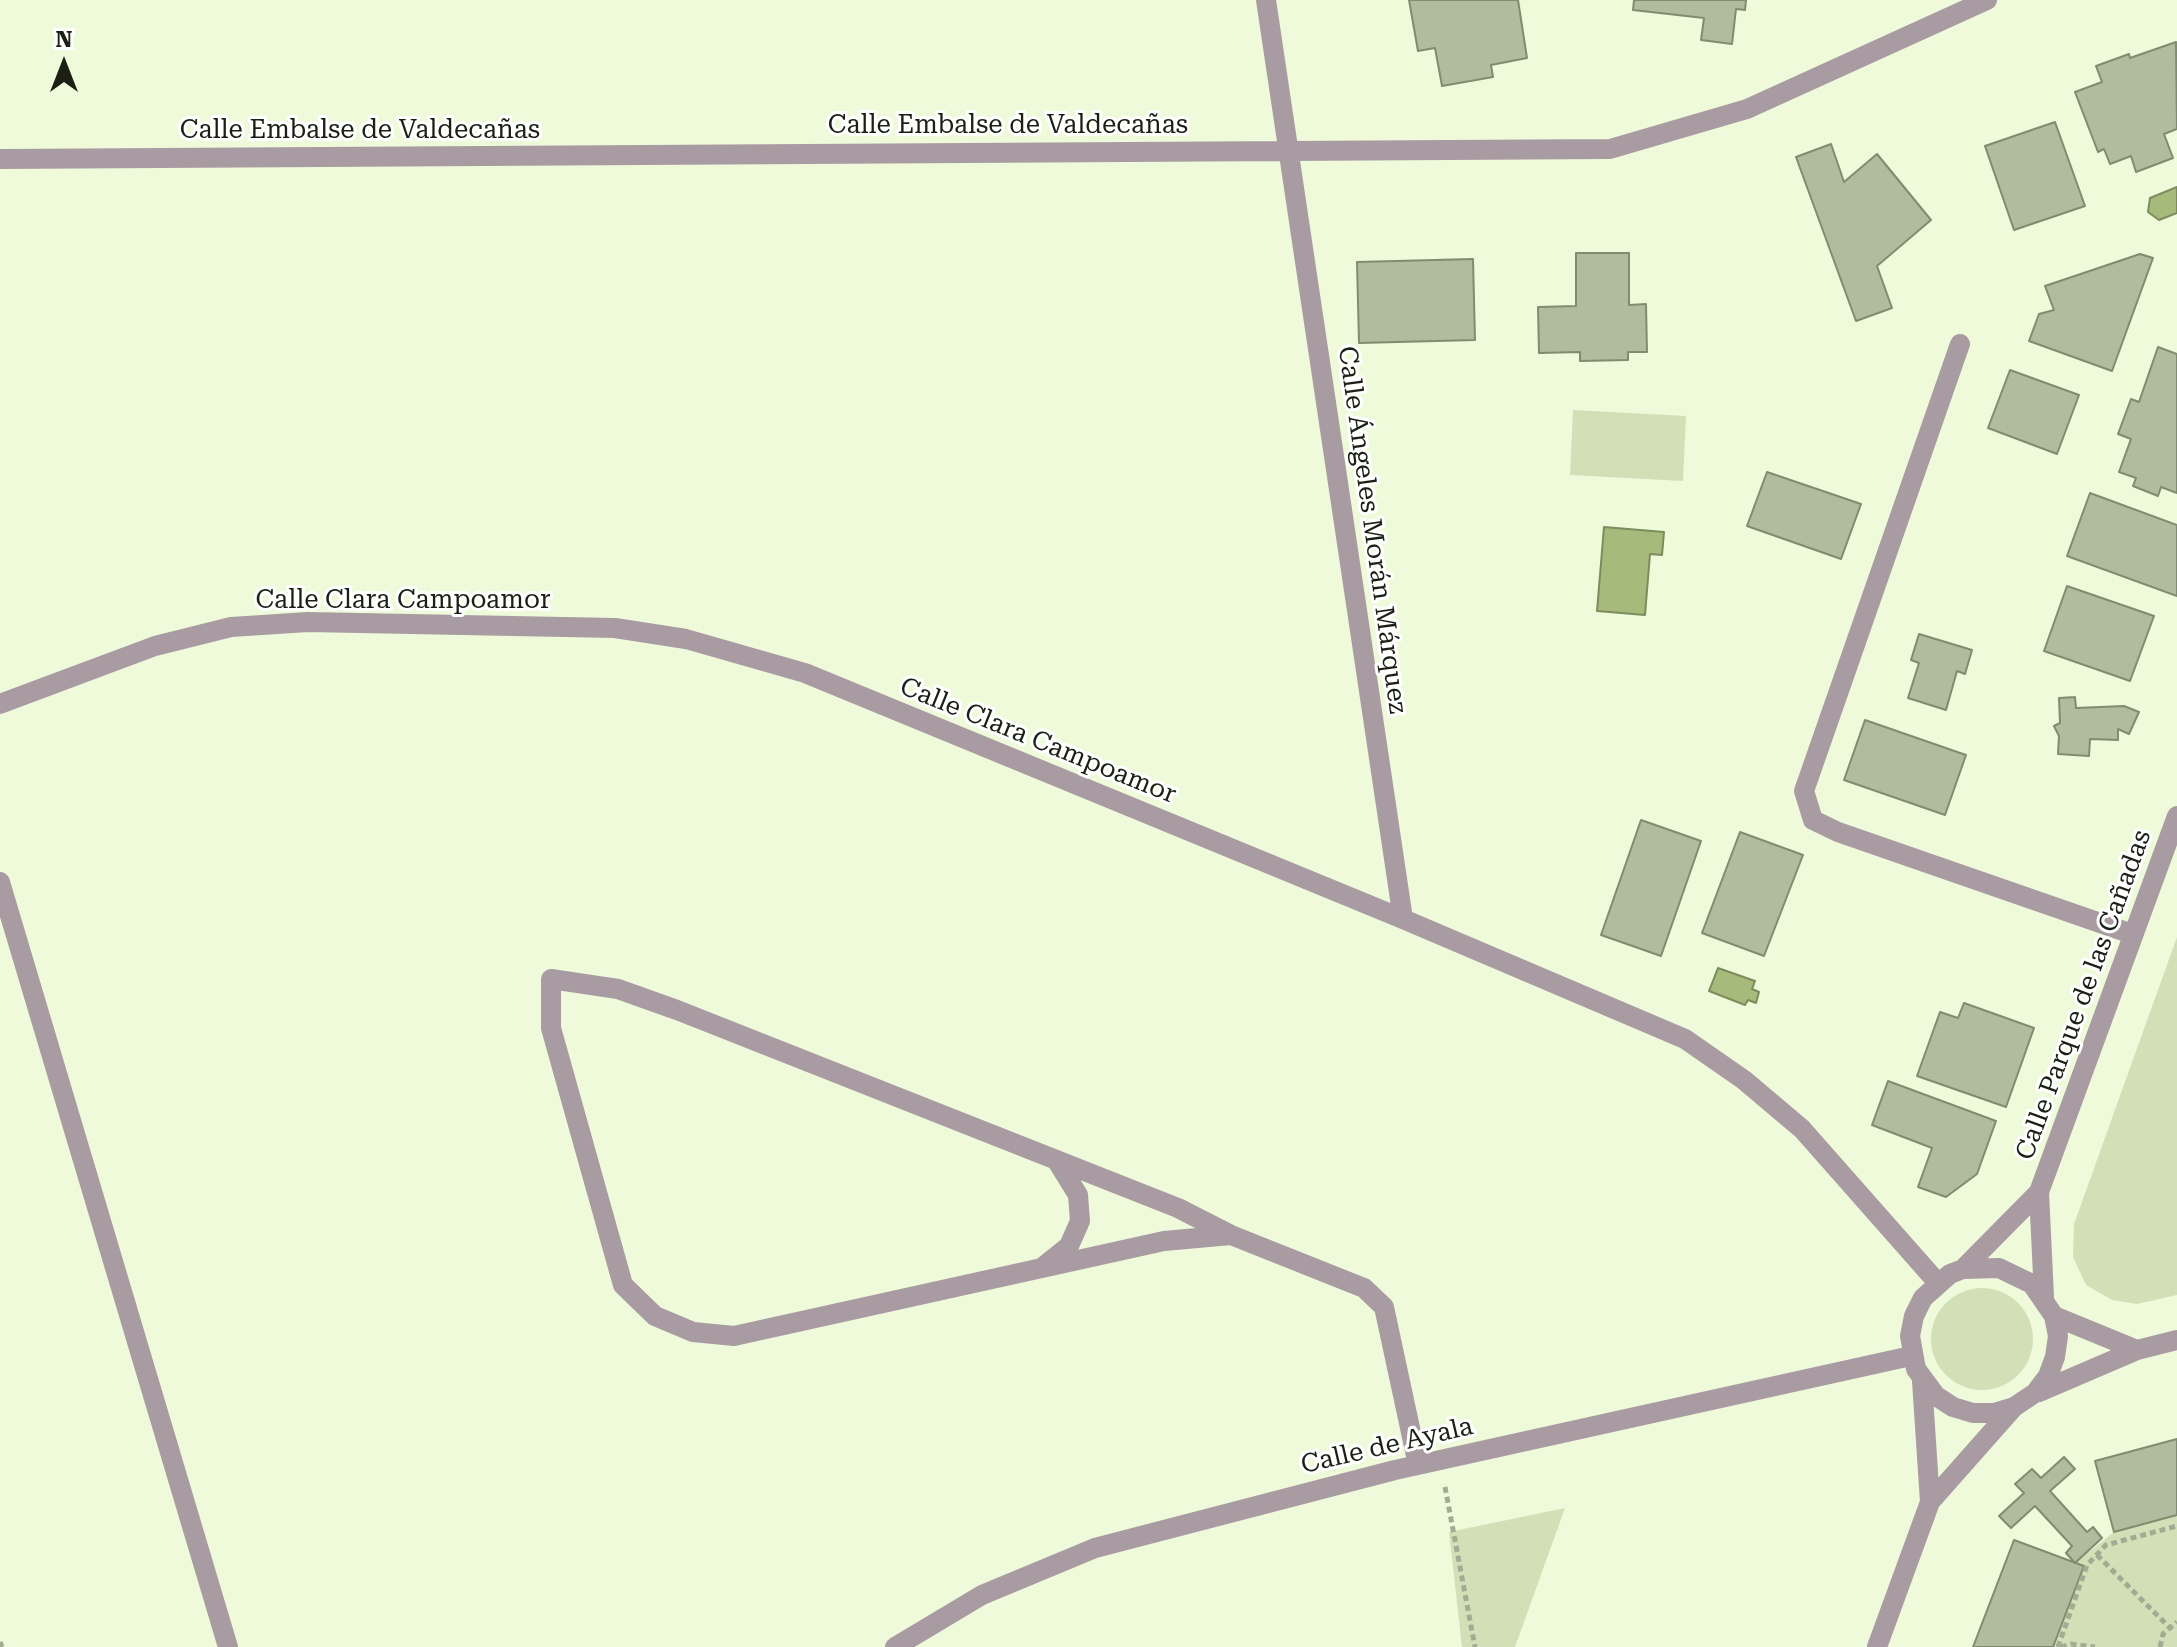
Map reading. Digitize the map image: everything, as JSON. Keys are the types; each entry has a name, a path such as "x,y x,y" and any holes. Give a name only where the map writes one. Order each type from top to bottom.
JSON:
{"street":[{"name":"Calle Ángeles Morán Márquez","path":"1266,0 1403,919"},
{"name":"Calle Embalse de Valdecañas","path":"0,159 1610,149 1747,109 1987,0"},
{"path":"1960,344 1804,791 1813,820 1838,832 2132,934"},
{"name":"Calle Clara Campoamor","path":"0,704 155,646 231,627 308,622 514,624 629,630 686,639 805,673 1403,919 1685,1039 1733,1071 1802,1129 1937,1282"},
{"name":"Calle Parque de las Cañadas","path":"2044,1297 2039,1192 2177,816"},
{"path":"0,882 228,1647"},
{"path":"1231,1235 1164,1241 734,1336 693,1332 655,1316 623,1285 551,1028 551,979 618,989 1178,1208 1231,1235 1364,1288 1384,1307 1418,1465"},
{"path":"1041,1268 1069,1246 1080,1221 1078,1195 1057,1161"},
{"name":"Calle Parque de las Cañadas","path":"1963,1269 2039,1192"},
{"path":"1930,1502 1922,1381 1911,1356 1914,1316 1937,1282 1963,1269 1981,1266 2008,1271 2032,1284 2044,1297 2054,1316 2058,1336 2048,1376 2035,1393"},
{"path":"2054,1316 2137,1350"},
{"path":"1877,1647 1930,1502 2014,1407 2035,1393 2137,1350 2177,1340"},
{"name":"Calle de Ayala","path":"895,1647 982,1595 1095,1548 1418,1465 1911,1356"},
{"path":"1922,1381 1953,1407 1973,1413 2014,1407"}],"path":[{"path":"1440,1460 1475,1647"},
{"path":"2095,1647 2059,1647 2087,1565 2106,1545 2177,1526"},
{"path":"2097,1555 2169,1627"},
{"path":"2160,1647 2169,1627 2177,1622"}],"shaded area":[{"path":"2177,187 2177,213 2159,220 2148,212 2150,198"},
{"path":"1573,410 1686,416 1683,481 1570,475"},
{"path":"1604,527 1664,532 1662,555 1650,554 1645,615 1597,611"},
{"path":"2177,937 2177,1295 2137,1304 2112,1300 2086,1285 2073,1257 2074,1224"},
{"path":"1718,968 1755,981 1752,989 1759,992 1756,1003 1748,1000 1745,1005 1709,991"},
{"path":"1982,1288 2002,1292 2018,1303 2029,1319 2033,1339 2029,1359 2018,1375 2002,1386 1982,1390 1962,1386 1946,1375 1935,1359 1931,1339 1935,1319 1946,1303 1962,1292"},
{"path":"1565,1508 1515,1647 1462,1647 1449,1532"},
{"path":"2177,1515 2177,1647 2053,1647 2083,1566 2075,1563 2114,1532"}],"building":[{"path":"1409,0 1518,0 1527,58 1491,65 1493,77 1442,86 1435,48 1418,51"},
{"path":"1634,0 1746,0 1745,10 1736,9 1732,44 1701,40 1704,18 1633,10"},
{"path":"2176,42 2177,129 2164,134 2173,158 2136,172 2131,156 2110,164 2104,149 2098,152 2075,92 2102,82 2096,66"},
{"path":"2055,122 2085,206 2014,230 1985,146"},
{"path":"1831,144 1844,182 1877,154 1931,220 1877,266 1892,308 1856,321 1796,157"},
{"path":"1576,253 1629,253 1629,305 1646,304 1647,352 1628,352 1628,360 1580,361 1580,352 1539,353 1538,307 1576,306"},
{"path":"2140,254 2153,258 2112,371 2029,341 2039,314 2054,310 2045,286"},
{"path":"1473,259 1475,340 1359,343 1357,262"},
{"path":"2158,347 2177,354 2177,493 2161,487 2158,496 2133,486 2136,478 2119,472 2131,439 2118,434 2131,399 2139,402"},
{"path":"2010,370 2079,395 2057,454 1988,428"},
{"path":"1767,472 1861,504 1841,559 1747,526"},
{"path":"2090,493 2177,525 2177,596 2067,556"},
{"path":"2067,586 2154,616 2130,681 2044,651"},
{"path":"1919,634 1972,650 1965,674 1957,671 1946,710 1908,698 1919,663 1911,660"},
{"path":"2075,697 2076,708 2124,706 2139,712 2129,734 2118,729 2118,740 2090,739 2089,756 2058,754 2059,736 2054,726 2060,723 2059,698"},
{"path":"1865,720 1966,755 1945,815 1844,780"},
{"path":"1641,820 1701,841 1661,956 1601,935"},
{"path":"1740,832 1803,855 1764,956 1702,933"},
{"path":"1964,1003 2034,1028 2006,1107 1917,1076 1940,1012 1958,1018"},
{"path":"1888,1081 1996,1121 1977,1174 1946,1197 1918,1187 1932,1148 1872,1125"},
{"path":"2177,1439 2177,1515 2114,1532 2095,1461"},
{"path":"2064,1457 2075,1469 2050,1491 2087,1532 2093,1527 2102,1538 2075,1563 2066,1553 2072,1546 2035,1506 2011,1528 1999,1516 2024,1493 2015,1484 2032,1469 2041,1478"},
{"path":"2014,1540 2084,1566 2053,1647 1973,1647"}]}
